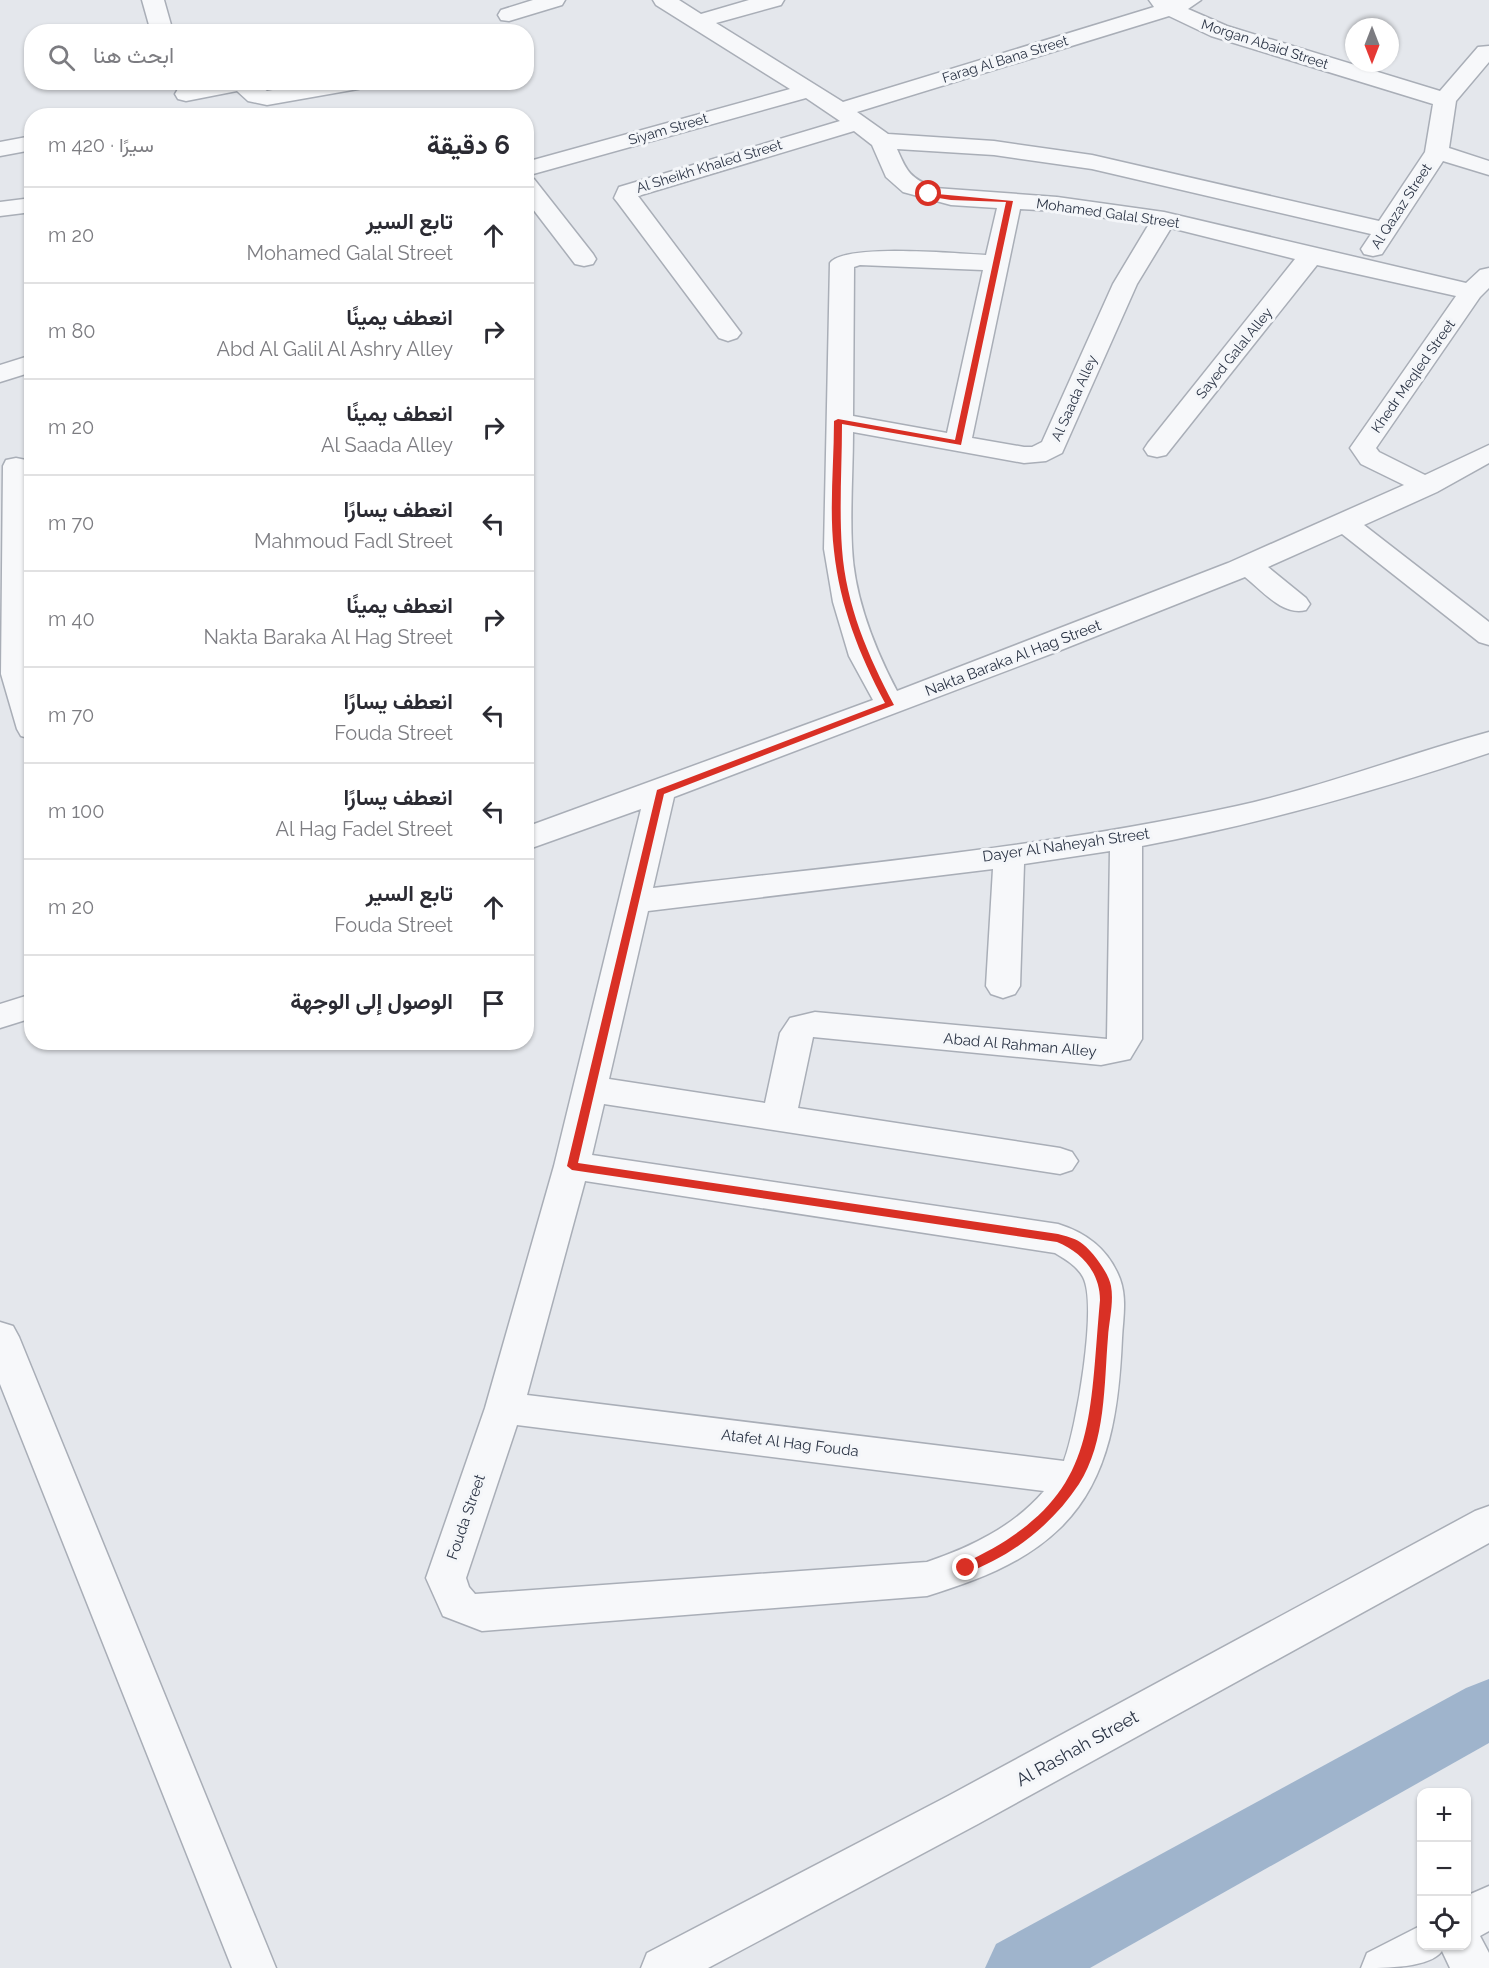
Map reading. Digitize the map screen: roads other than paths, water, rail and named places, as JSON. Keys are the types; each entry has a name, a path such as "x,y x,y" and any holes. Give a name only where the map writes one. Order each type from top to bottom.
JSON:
{"street":[{"path":"153,0 160,24"},
{"path":"508,15 554,0"},
{"path":"664,0 810,90 882,141 994,148 1092,162 1386,230"},
{"path":"699,21 773,0"},
{"name":"Morgan Abaid Street","path":"1173,3 1219,31 1445,100"},
{"name":"Farag Al Bana Street","path":"849,116 1173,3"},
{"path":"1445,100 1486,51"},
{"path":"185,90 190,108"},
{"path":"250,90 256,96 267,98 312,90"},
{"name":"Siyam Street","path":"534,167 810,90"},
{"name":"Al Qazaz Street","path":"1361,267 1437,152 1445,100"},
{"name":"Al Sheikh Khaled Street","path":"728,333 626,198 627,192 849,116"},
{"name":"Mohamed Galal Street","path":"882,141 898,177 911,187 929,194 1164,219 1361,267 1480,283"},
{"path":"0,149 24,144"},
{"path":"1437,152 1489,168"},
{"path":"534,194 584,259"},
{"path":"958,443 1010,201"},
{"path":"0,209 24,206"},
{"name":"Al Saada Alley","path":"838,421 1037,455 1053,447 1125,284 1164,219"},
{"name":"Sayed Galal Alley","path":"1158,449 1311,256"},
{"path":"890,705 864,656 847,602 838,549 842,263 858,258 997,263"},
{"name":"Khedr Meqled Street","path":"1427,486 1370,458 1363,448 1480,283"},
{"path":"0,374 24,366"},
{"name":"Nakta Baraka Al Hag Street","path":"534,836 660,792 1127,615 1346,523 1427,486 1489,453"},
{"path":"16,466 16,674 24,702"},
{"path":"1346,523 1489,636"},
{"path":"1247,564 1296,604"},
{"name":"Dayer Al Naheyah Street","path":"634,902 1009,855 1126,837 1293,803 1482,754"},
{"name":"Fouda Street","path":"660,792 572,1166 504,1407 446,1578 450,1594 462,1609 482,1613 927,1579 966,1568 1001,1551 1032,1530 1057,1504 1076,1479"},
{"name":"Abad Al Rahman Alley","path":"779,1117 797,1033 802,1027 815,1024 1101,1053 1118,1050 1125,1039 1126,837"},
{"path":"1003,986 1009,855"},
{"path":"0,1016 24,1008"},
{"path":"590,1089 1060,1161"},
{"path":"572,1166 1058,1238 1077,1245 1106,1285 1106,1300 1096,1414 1089,1446 1076,1479"},
{"path":"0,1337 254,1968"},
{"name":"Atafet Al Hag Fouda","path":"504,1407 1076,1479"},
{"name":"Al Rashah Street","path":"663,1968 963,1810 1489,1523"},
{"path":"1471,1918 1489,1907"},
{"path":"1383,1968 1417,1949"},
{"path":"1464,1950 1473,1968"}],"waterway":[{"path":"1021,1968 1489,1709"}]}
